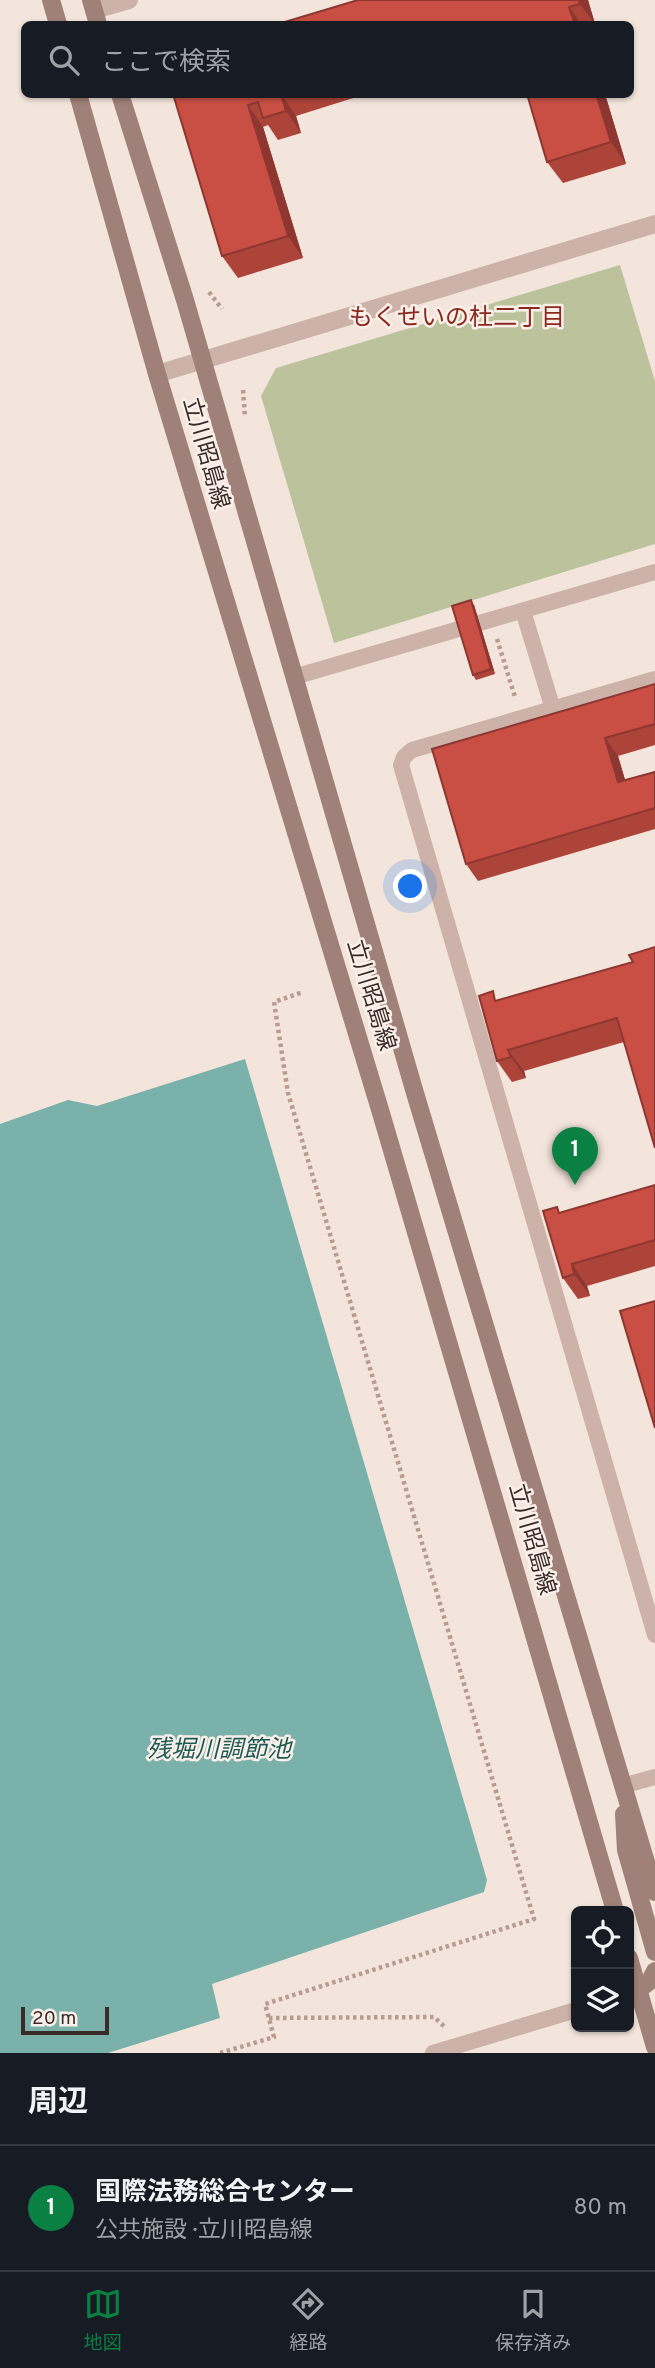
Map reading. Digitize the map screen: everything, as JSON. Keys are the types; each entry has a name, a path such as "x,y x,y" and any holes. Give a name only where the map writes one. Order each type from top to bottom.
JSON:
{"main road":[{"path":"51,0 57,21"},
{"name":"立川昭島線","path":"79,98 157,374 378,1100 614,1906"},
{"name":"立川昭島線","path":"121,98 202,361 411,1081 655,1892"},
{"path":"622,1786 626,1850 655,1952"},
{"path":"634,1991 650,1981 655,1971"},
{"path":"634,1994 655,2047"}],"street":[{"path":"94,12 129,0"},
{"path":"157,374 655,224"}],"lane":[{"path":"294,677 655,572"},
{"path":"523,611 553,709"},
{"path":"655,679 412,750 404,757 401,765 655,1635"},
{"path":"622,1786 655,1777"},
{"path":"433,2053 571,2012"}],"path":[{"path":"486,639 497,636 521,719"},
{"path":"220,2053 274,2037 265,2004 534,1919 288,1093 274,1002 303,992"},
{"path":"269,2018 434,2017 446,2028 453,2048"}],"green space":[{"path":"620,265 655,381 655,544 334,643 261,396 276,368"}],"water":[{"name":"残堀川調節池","path":"245,1059 487,1880 484,1892 212,1984 220,2018 108,2053 0,2053 0,1124 68,1100 97,1106"}],"building":[{"path":"358,0 579,0 580,4 569,7 574,21 288,21"},
{"path":"174,98 282,98 286,111 263,118 258,102 248,105 288,236 222,256"},
{"path":"528,98 597,98 611,142 547,162"},
{"path":"471,600 491,669 473,675 452,606"},
{"path":"655,684 655,724 605,738 618,782 655,772 655,808 466,864 432,749"},
{"path":"655,947 655,1148 617,1018 508,1050 511,1057 497,1061 479,996 493,991 495,1001 633,962 629,955"},
{"path":"655,1185 655,1240 572,1264 574,1274 563,1278 543,1211 557,1207 559,1213"},
{"path":"655,1301 655,1428 620,1311"}],"place":[{"name":"国際法務総合センター","path":"575,1185"}],"district":[{"name":"もくせいの杜二丁目","path":"457,317"}]}
